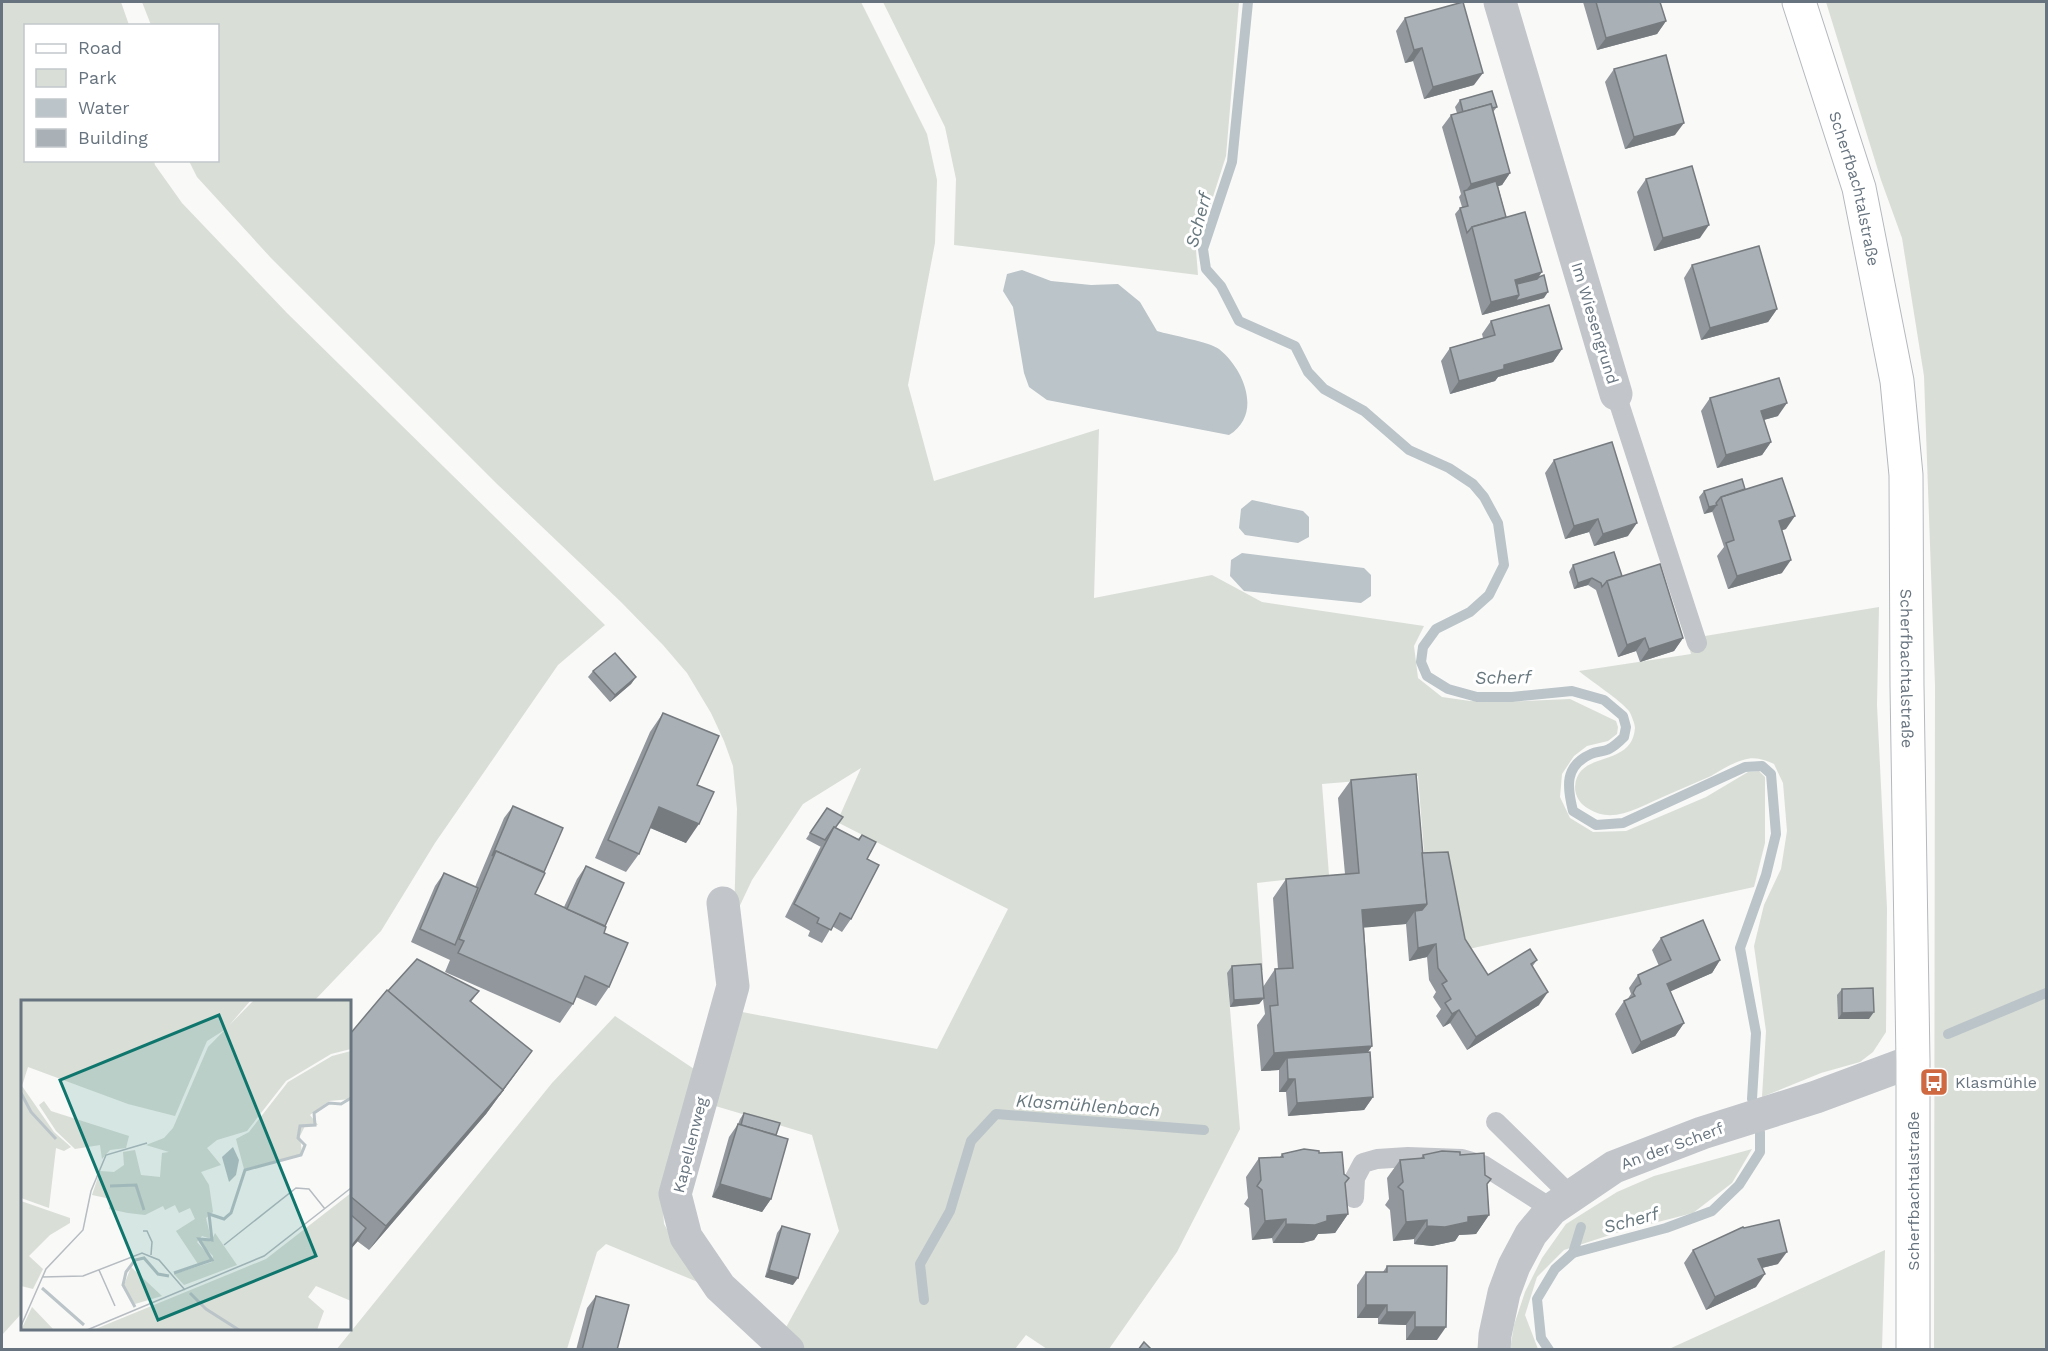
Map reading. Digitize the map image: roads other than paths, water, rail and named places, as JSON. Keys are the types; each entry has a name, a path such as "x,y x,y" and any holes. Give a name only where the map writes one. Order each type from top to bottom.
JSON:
{"main road":[{"name":"Scherfbachtalstraße","path":"1798,2 1859,188 1897,381 1906,475 1913,1061 1913,1350"}],"street":[{"name":"Im Wiesengrund","path":"1500,2 1616,394"},
{"name":"Kapellenweg","path":"723,903 733,986 675,1194 686,1237 720,1287 788,1350"},
{"name":"An der Scherf","path":"1494,1350 1502,1304 1514,1266 1531,1234 1562,1203 1614,1167 1702,1133 1816,1097 1913,1061"}],"lane":[{"name":"Im Wiesengrund","path":"1616,394 1697,643"},
{"path":"1496,1122 1562,1203"},
{"path":"1354,1198 1355,1178 1363,1164 1377,1159 1408,1157 1462,1159 1483,1165 1562,1203"}],"water":[{"path":"1022,270 1051,281 1091,285 1118,284 1140,302 1157,331 1199,341 1219,349 1236,368 1246,392 1245,416 1239,426 1229,435 1047,400 1029,387 1024,373 1013,307 1003,291 1007,274"},
{"path":"1252,500 1303,511 1309,517 1309,537 1298,543 1245,535 1239,528 1241,509"},
{"path":"1242,553 1364,568 1371,575 1371,596 1361,603 1244,591 1230,576 1231,560"}],"waterway":[{"name":"Scherf","path":"1248,2 1232,162 1203,249 1206,269 1221,286 1239,321 1295,346 1308,372 1324,389 1364,411 1409,450 1449,468 1473,484 1484,497 1498,523 1504,565 1489,595 1470,612 1436,629 1423,647 1421,662 1427,676 1448,689 1477,697 1512,697 1572,691 1604,700 1623,716 1626,727 1624,737 1609,749 1593,753 1582,759 1572,771 1570,778 1569,794 1573,811 1596,825 1623,823 1745,767 1762,766 1771,774 1776,834 1766,875 1740,948 1756,1033 1752,1099"},
{"path":"1948,1034 2046,993"},
{"name":"Klasmühlenbach","path":"924,1300 920,1264 950,1211 971,1141 996,1114 1204,1130"},
{"name":"Scherf","path":"1549,1350 1541,1338 1537,1299 1555,1269 1573,1253 1666,1228 1712,1211 1739,1185 1760,1152 1760,1132"},
{"name":"Klasmühlenbach","path":"1573,1253 1581,1227"}],"place":[{"name":"Klasmühle","path":"1934,1082"}]}
